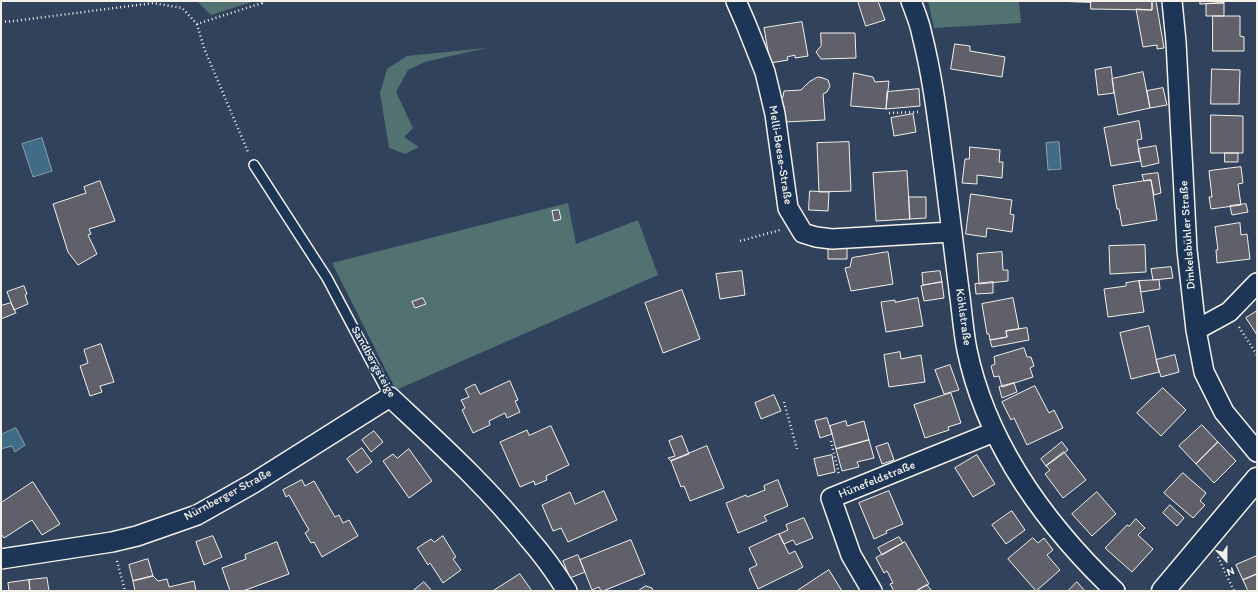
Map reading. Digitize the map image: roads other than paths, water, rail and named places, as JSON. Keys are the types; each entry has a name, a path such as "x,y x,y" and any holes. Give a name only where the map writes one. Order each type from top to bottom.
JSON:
{"street":[{"name":"Melli-Beese-Straße","path":"736,1 765,72 775,114 788,208 802,233 816,237 832,238 952,232"},
{"name":"Köhlstraße","path":"911,1 922,33 937,111 967,350 979,391 994,432 1015,471 1063,536 1091,568 1115,591"},
{"name":"Dinkelsbühler Straße","path":"1172,1 1176,42 1187,250 1196,330 1204,372 1224,412 1257,452"},
{"path":"1196,330 1229,312 1257,284"},
{"name":"Nürnberger Straße","path":"1,559 112,542 137,536 197,515 252,484 390,397"},
{"name":"Sandbergsteige","path":"390,397 456,460 508,513 540,551 567,591"},
{"name":"Hünefeldstraße","path":"872,591 850,555 831,498 994,432"},
{"path":"1163,591 1257,479"}],"lane":[{"name":"Sandbergsteige","path":"254,166 327,278 390,397"}],"water":[{"path":"42,138 52,171 33,177 22,144"},
{"path":"1059,142 1061,169 1048,170 1046,143"},
{"path":"16,428 25,445 15,452 12,446 1,449 1,435"}]}
